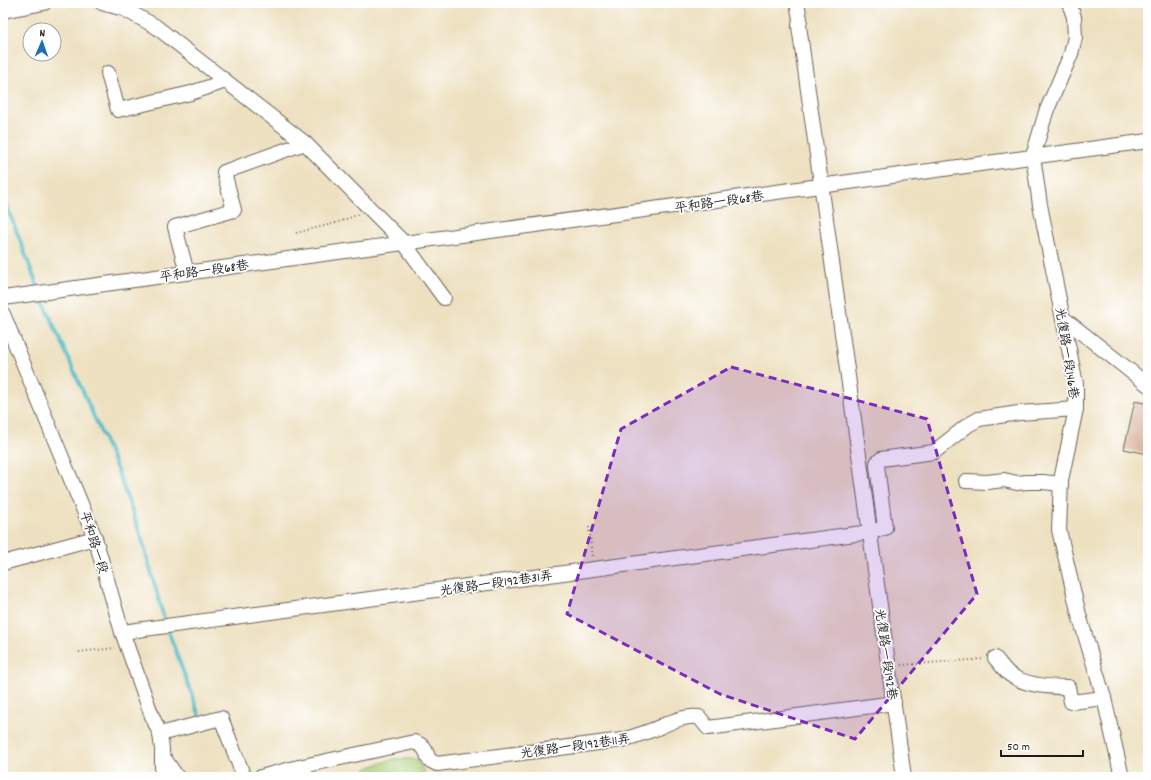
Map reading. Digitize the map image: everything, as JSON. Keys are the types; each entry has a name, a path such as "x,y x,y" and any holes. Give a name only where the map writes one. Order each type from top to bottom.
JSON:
{"street":[{"path":"3,11 44,3"},
{"path":"102,3 125,6 226,80 305,143 404,243 444,298"},
{"name":"光復路一段192巷","path":"798,3 800,19 799,26 821,187 890,666 904,777"},
{"name":"光復路一段146巷","path":"1069,3 1074,17 1075,37 1071,54 1046,112 1033,156 1040,205 1076,384 1076,409 1061,484 1059,530 1079,615 1104,698 1122,777"},
{"path":"108,73 118,110 191,94 226,80"},
{"name":"平和路一段68巷","path":"3,298 1148,141"},
{"path":"187,273 175,227 234,210 224,172 305,143"},
{"name":"平和路一段","path":"3,314 95,538 122,632 152,716 160,734 162,777"},
{"path":"1063,318 1148,385"},
{"path":"870,532 885,528 877,466 877,463 881,459 934,452 968,425 979,419 1019,413 1076,409"},
{"path":"966,481 987,482 1004,480 1017,484 1042,482 1061,484"},
{"name":"光復路一段192巷31弄","path":"122,632 870,532"},
{"path":"3,563 95,538"},
{"path":"995,658 1011,676 1022,681 1053,687 1068,687 1071,702 1104,698"},
{"name":"光復路一段192巷11弄","path":"261,777 294,768 414,742 425,748 429,760 437,764 622,740 638,736 673,720 692,716 699,717 708,728 894,702"},
{"path":"160,734 221,718 244,777"},
{"path":"162,755 177,777"}],"path":[{"path":"296,233 336,223 370,209"},
{"path":"589,527 594,569"},
{"path":"79,652 127,647"},
{"path":"890,666 995,658"},
{"path":"394,777 395,772"}],"highlighted area":[{"path":"731,367 927,419 977,594 855,739 720,694 567,614 621,429"}],"green space":[{"path":"394,759 417,759 427,777 360,777 369,767"}],"building":[{"path":"1135,401 1148,404 1148,454 1124,449"}],"waterway":[{"path":"3,196 39,290"},
{"path":"41,296 116,467 141,536 165,622"},
{"path":"168,630 200,717"}]}
